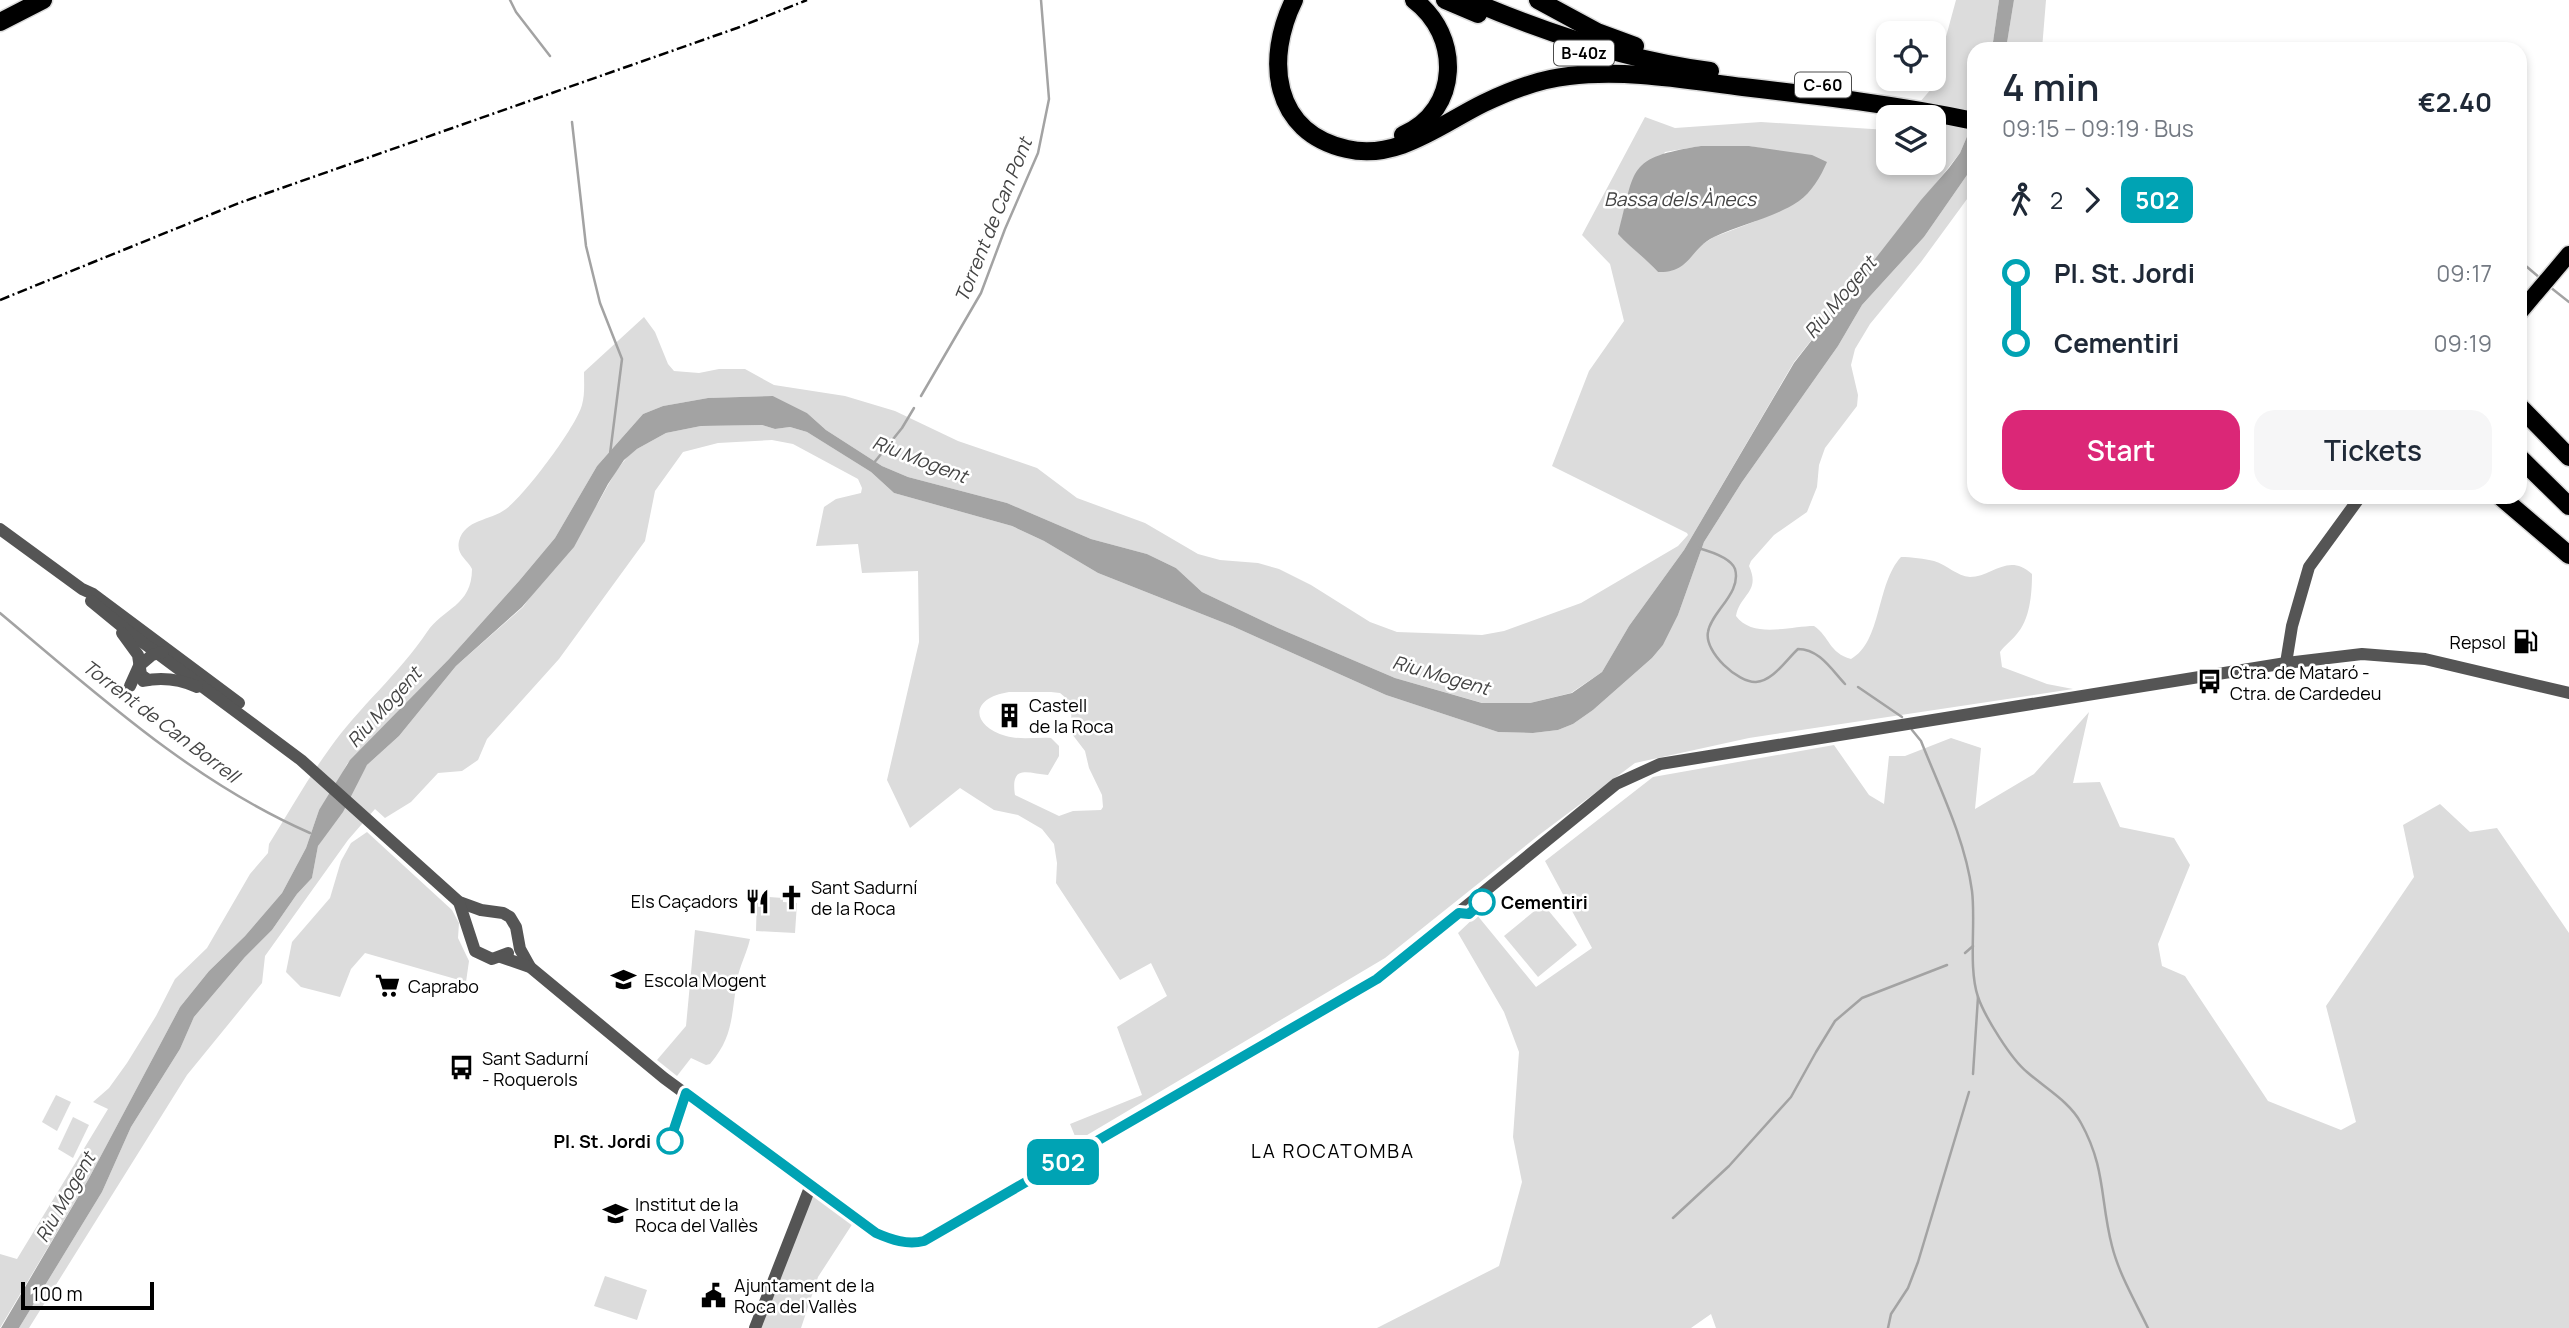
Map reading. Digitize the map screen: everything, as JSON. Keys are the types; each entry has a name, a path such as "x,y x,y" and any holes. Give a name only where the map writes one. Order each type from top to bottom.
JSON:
{"highway":[{"path":"0,12 24,0"},
{"path":"0,22 43,0"},
{"path":"1294,0 1285,21 1277,53 1282,92 1294,115 1313,133 1335,146 1354,150 1381,151 1398,147 1485,103 1527,85 1554,78 1618,73 1731,80"},
{"path":"1305,0 1290,32 1287,54 1288,79 1298,104 1317,125 1332,135 1352,141 1376,142 1397,137 1417,126 1437,104 1448,79 1448,62 1442,34 1434,19 1414,0"},
{"name":"B-40z","path":"1445,0 1507,27 1572,49 1620,62 1731,80"},
{"name":"B-40z","path":"1469,0 1540,29 1597,47 1731,80"},
{"path":"1538,0 1607,36 1731,80"},
{"name":"C-60","path":"1731,80 1967,109"},
{"name":"C-60","path":"1908,102 1967,119"},
{"path":"2527,414 2569,457"},
{"path":"2527,468 2569,520"},
{"path":"2527,478 2569,506"},
{"path":"2509,504 2569,555"}],"main road":[{"path":"2527,304 2569,254"}],"street":[{"path":"2286,663 2292,626 2309,567 2355,504"},
{"path":"0,529 233,698 295,750 301,760"},
{"path":"82,589 132,645 138,655 139,666"},
{"path":"91,601 301,760 459,902 488,912"},
{"path":"127,619 131,628 156,647 165,666 155,679"},
{"path":"218,697 186,683 155,679 130,686 139,666 152,655 163,652 215,689 233,698"},
{"path":"501,957 530,967 664,1078 876,1233 901,1242 913,1243 924,1241 1377,979 1616,784 1646,769 1703,756 2286,663 2362,654 2425,659 2569,693"},
{"path":"459,902 472,945 480,955 492,959 501,957 510,951 517,938"},
{"path":"470,933 475,919 488,912 496,911 510,917 530,967"},
{"path":"755,1328 811,1185"}],"shaded area":[{"path":"1956,0 1999,0 1993,42 1967,42 1967,136 1960,153 1946,171 1946,105 1917,105 1929,91 1946,91 1946,37"},
{"path":"2014,0 2046,0 2043,42 2007,42"},
{"path":"1645,117 1675,128 1761,122 1876,129 1876,175 1943,175 1794,362 1684,550 1629,626 1602,672 1571,693 1530,703 1486,704 1395,678 1202,592 1176,568 1147,554 1091,539 1007,503 908,477 882,466 826,430 807,413 773,396 708,398 663,406 643,414 597,466 555,538 519,581 449,659 347,764 319,810 306,848 282,893 245,936 209,971 180,1007 88,1180 0,1328 0,1254 17,1259 108,1109 93,1102 109,1088 127,1063 175,979 207,948 250,874 268,853 269,844 330,748 434,624 462,599 471,581 472,569 459,550 462,534 472,524 506,509 525,490 549,460 578,415 584,397 584,372 644,317 655,332 668,364 674,371 699,373 719,369 745,369 774,385 845,396 895,411 958,441 1037,468 1077,498 1145,523 1198,554 1279,569 1311,585 1370,622 1397,632 1482,635 1504,631 1581,603 1678,546 1688,535 1552,466 1589,371 1624,321 1610,264 1582,235","holes":["1701,146 1749,146 1780,152 1756,221 1714,237 1658,272 1619,234 1624,211 1665,152"]},
{"path":"1967,175 1967,199 1921,262 1870,324 1855,349 1851,365 1858,395 1857,406 1825,448 1819,465 1817,487 1807,512 1774,535 1751,561 1749,566 1753,582 1736,616 1743,623 1762,629 1814,626 1838,653 1851,659 1861,651 1868,640 1887,582 1901,557 1934,561 1970,577 2015,565 2032,574 2031,598 2021,629 2000,652 2002,667 2047,684 2073,689 1749,738 1635,763 1539,835 1385,958 1077,1141 1070,1124 1142,1095 1117,1027 1167,996 1151,963 1120,980 1056,883 1054,844 1042,829 1018,815 994,810 960,788 910,828 887,780 919,642 918,571 862,573 858,544 816,546 824,507 836,499 861,493 858,479 793,444 772,440 718,443 683,452 655,491 645,541 559,659 487,739 478,760 462,771 438,773 411,802 385,818 375,809 348,840 265,956 262,983 187,1075 29,1328 19,1328 102,1192 131,1127 180,1049 194,1017 272,930 297,894 312,878 318,846 367,765 399,736 456,666 523,607 598,503 616,471 637,449 666,433 701,426 762,425 775,429 790,427 807,432 871,472 894,493 1012,526 1044,541 1098,573 1232,626 1386,695 1498,732 1533,733 1558,730 1573,724 1593,710 1663,645 1678,615 1704,542 1742,482 1838,346 1862,305 1924,237","holes":["1009,692 1060,693 1066,698 1071,709 1072,734 1085,751 1089,768 1102,795 1101,810 1073,811 1059,816 1015,795 1014,785 1018,774 1028,772 1048,775 1059,756 1059,746 1051,738 1006,736 994,731 981,719 979,712 981,706 996,695"]},
{"path":"2089,712 2073,783 2100,782 2120,827 2174,838 2190,865 2158,944 2162,966 2185,976 2268,1101 2341,1130 2356,1122 2326,1006 2414,877 2403,825 2440,804 2470,832 2497,828 2569,933 2569,1328 1716,1328 1711,1314 1691,1328 1377,1328 1499,1266 1522,1182 1513,1137 1519,1052 1504,1012 1458,933 1477,915 1536,987 1592,948 1545,861 1653,777 1834,745 1869,795 1884,804 1889,756 1905,756 1951,738 1981,748 1975,809 2034,774"},
{"path":"367,832 452,910 459,923 458,938 469,961 466,982 365,953 351,969 340,997 301,987 286,972 292,942 330,898 341,861 351,843"},
{"path":"757,896 783,898 783,902 797,903 795,933 756,931"},
{"path":"1543,904 1577,945 1538,977 1504,936"},
{"path":"695,930 750,939 738,976 724,1044 710,1064 706,1065 691,1058 677,1076 657,1060 686,1026"},
{"path":"56,1095 71,1102 57,1131 42,1122"},
{"path":"73,1117 89,1125 73,1158 58,1149"},
{"path":"815,1196 853,1223 818,1277 801,1328 757,1328 806,1201"},
{"path":"605,1276 647,1290 637,1320 594,1306"}],"water":[{"path":"1999,0 2014,0 2007,42 1993,42"},
{"path":"1967,136 1967,175 1924,237 1862,305 1838,346 1742,482 1704,542 1678,615 1663,645 1593,710 1573,724 1558,730 1533,733 1498,732 1386,695 1232,626 1098,573 1044,541 1012,526 894,493 871,472 807,432 790,427 775,429 762,425 701,426 666,433 637,449 624,460 608,484 574,547 522,607 456,666 399,736 367,765 343,812 318,846 312,878 297,894 272,930 194,1017 180,1049 131,1127 102,1192 19,1328 1,1328 88,1180 180,1007 209,971 245,936 282,893 306,848 319,810 350,760 449,659 519,581 555,538 597,466 643,414 663,406 708,398 773,396 807,413 826,430 882,466 908,477 1007,503 1091,539 1147,554 1176,568 1202,592 1395,678 1482,703 1530,703 1572,693 1602,672 1629,626 1684,550 1794,363 1960,153"},
{"name":"Bassa dels Ànecs","path":"1701,146 1749,146 1812,155 1827,162 1808,194 1799,201 1779,212 1714,237 1699,248 1684,265 1658,272 1618,234 1632,180 1638,169 1659,155"}],"waterway":[{"path":"510,0 550,56"},
{"name":"Torrent de Can Pont","path":"921,396 981,293 1038,153 1049,99 1041,0"},
{"path":"572,122 586,246 600,303 622,359 610,454"},
{"path":"2527,267 2540,278"},
{"path":"2550,287 2569,302"},
{"name":"Torrent de Can Pont","path":"873,464 902,428 914,408"},
{"path":"1698,548 1724,558 1735,569 1734,586 1714,617 1708,632 1711,648 1724,665 1749,681 1762,681 1774,674 1798,649 1805,650 1824,661 1845,684"},
{"name":"Torrent de Can Borrell","path":"0,613 110,705 186,762 267,812 310,833"},
{"path":"1858,687 1902,717"},
{"path":"1912,730 1921,741 1964,852 1973,904 1973,972 1981,1005 2014,1058 2064,1102 2081,1123 2099,1170 2115,1256 2148,1328"},
{"path":"1965,953 1973,946"},
{"path":"1673,1218 1729,1166 1791,1097 1835,1021 1862,998 1947,965"},
{"path":"1973,1074 1978,997"},
{"path":"1888,1328 1891,1314 1908,1288 1918,1262 1969,1092"}],"railway":[{"path":"0,300 239,203 737,28 807,0"}],"bus line":[{"name":"502","path":"670,1141 686,1093 876,1233 901,1242 924,1241 1377,979 1459,913 1469,914 1482,902"}],"place":[{"name":"Repsol","path":"2526,642"},
{"name":"Ctra. de Mataró - Ctra. de Cardedeu","path":"2210,682"},
{"name":"Castell de la Roca","path":"1009,715"},
{"name":"Sant Sadurní de la Roca","path":"791,897"},
{"name":"Els Caçadors","path":"758,901"},
{"name":"Cementiri","path":"1482,902"},
{"name":"Escola Mogent","path":"624,980"},
{"name":"Caprabo","path":"388,986"},
{"name":"Sant Sadurní - Roquerols","path":"462,1068"},
{"name":"Pl. St. Jordi","path":"670,1141"},
{"name":"Institut de la Roca del Vallès","path":"615,1214"},
{"name":"Ajuntament de la Roca del Vallès","path":"714,1295"}],"district":[{"name":"LA ROCATOMBA","path":"1333,1151"}],"water label":[{"name":"Riu Mogent","path":"1840,297"},
{"name":"Riu Mogent","path":"920,459"},
{"name":"Riu Mogent","path":"1441,675"},
{"name":"Riu Mogent","path":"384,707"},
{"name":"Riu Mogent","path":"65,1197"}]}
